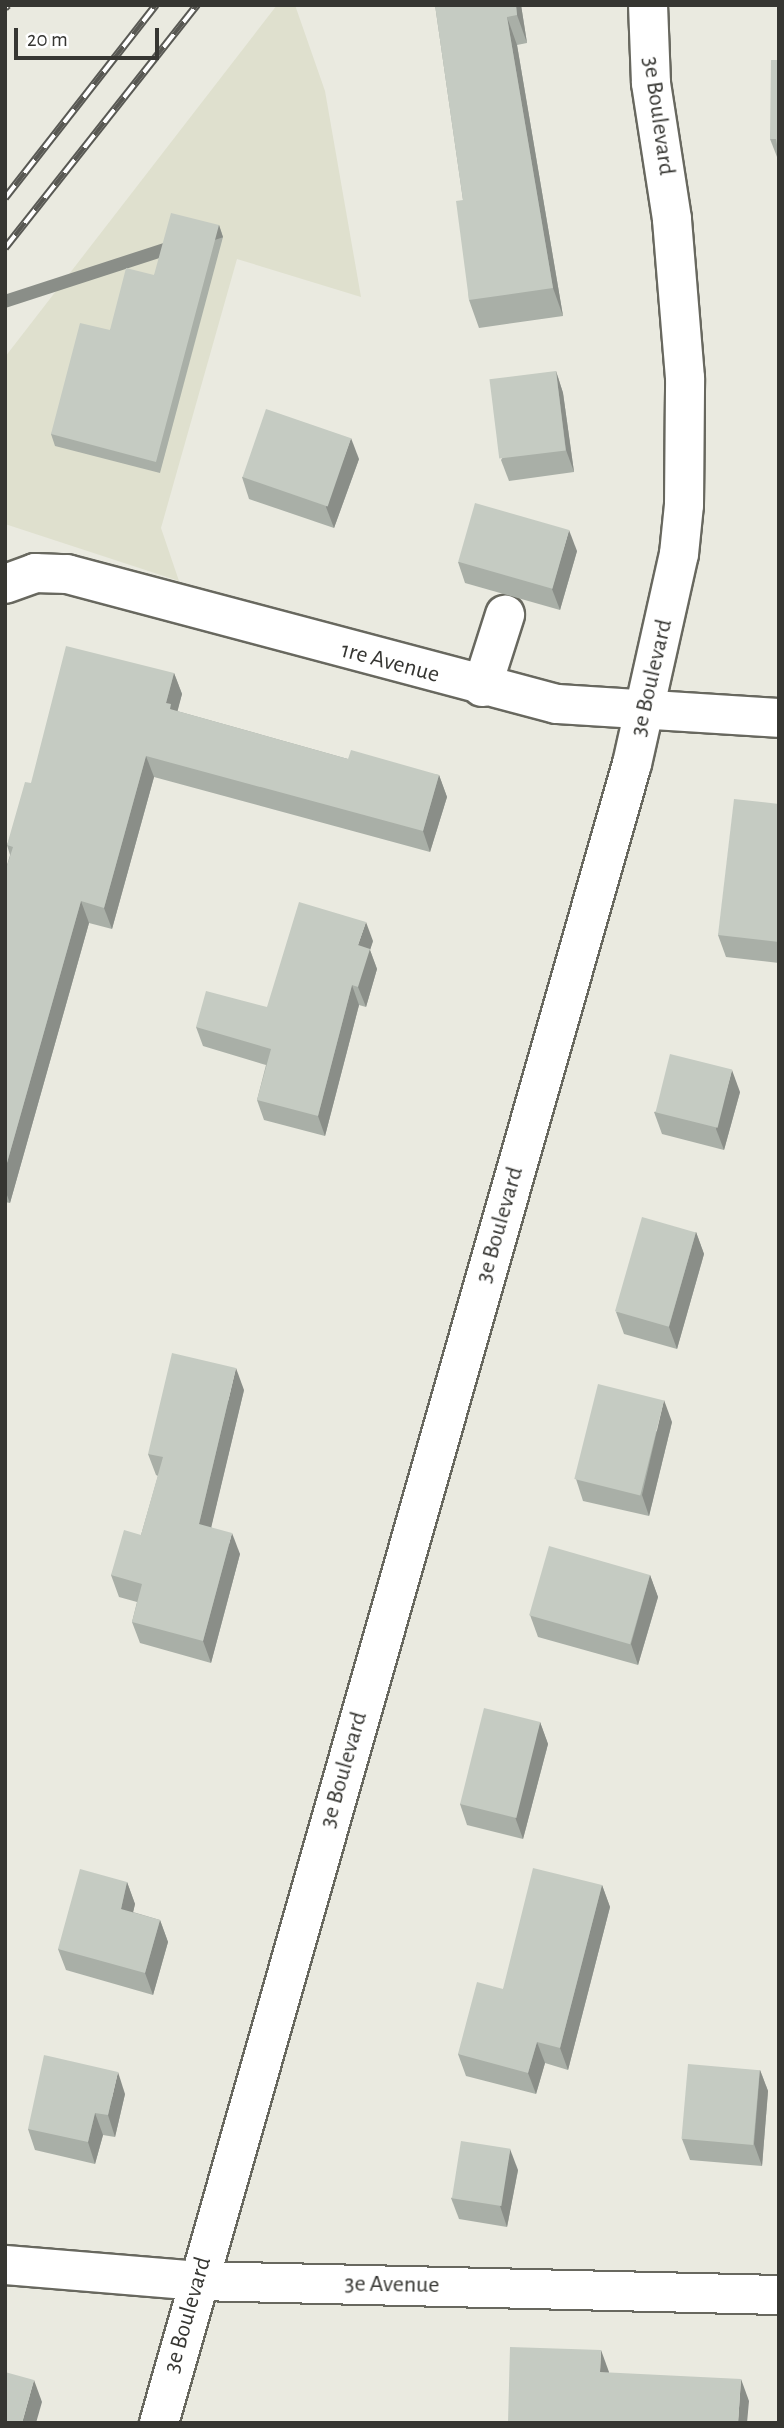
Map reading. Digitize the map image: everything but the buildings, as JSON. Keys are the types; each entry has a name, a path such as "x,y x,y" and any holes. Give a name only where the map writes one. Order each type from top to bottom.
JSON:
{"street":[{"name":"3e Boulevard","path":"159,2423 646,712 679,554 686,452 685,379 672,219 651,83 648,5"},
{"name":"1re Avenue","path":"8,583 35,573 67,574 482,687 556,704 646,712 779,718"},
{"path":"482,687 505,615"},
{"name":"3e Avenue","path":"5,2266 198,2281 779,2295"}],"shaded area":[{"path":"277,5 295,5 325,91 361,297 237,259 161,528 179,581 5,524 5,357"}],"railway":[{"path":"5,8 8,5"},
{"path":"5,198 156,5"},
{"path":"5,248 197,5"}]}
